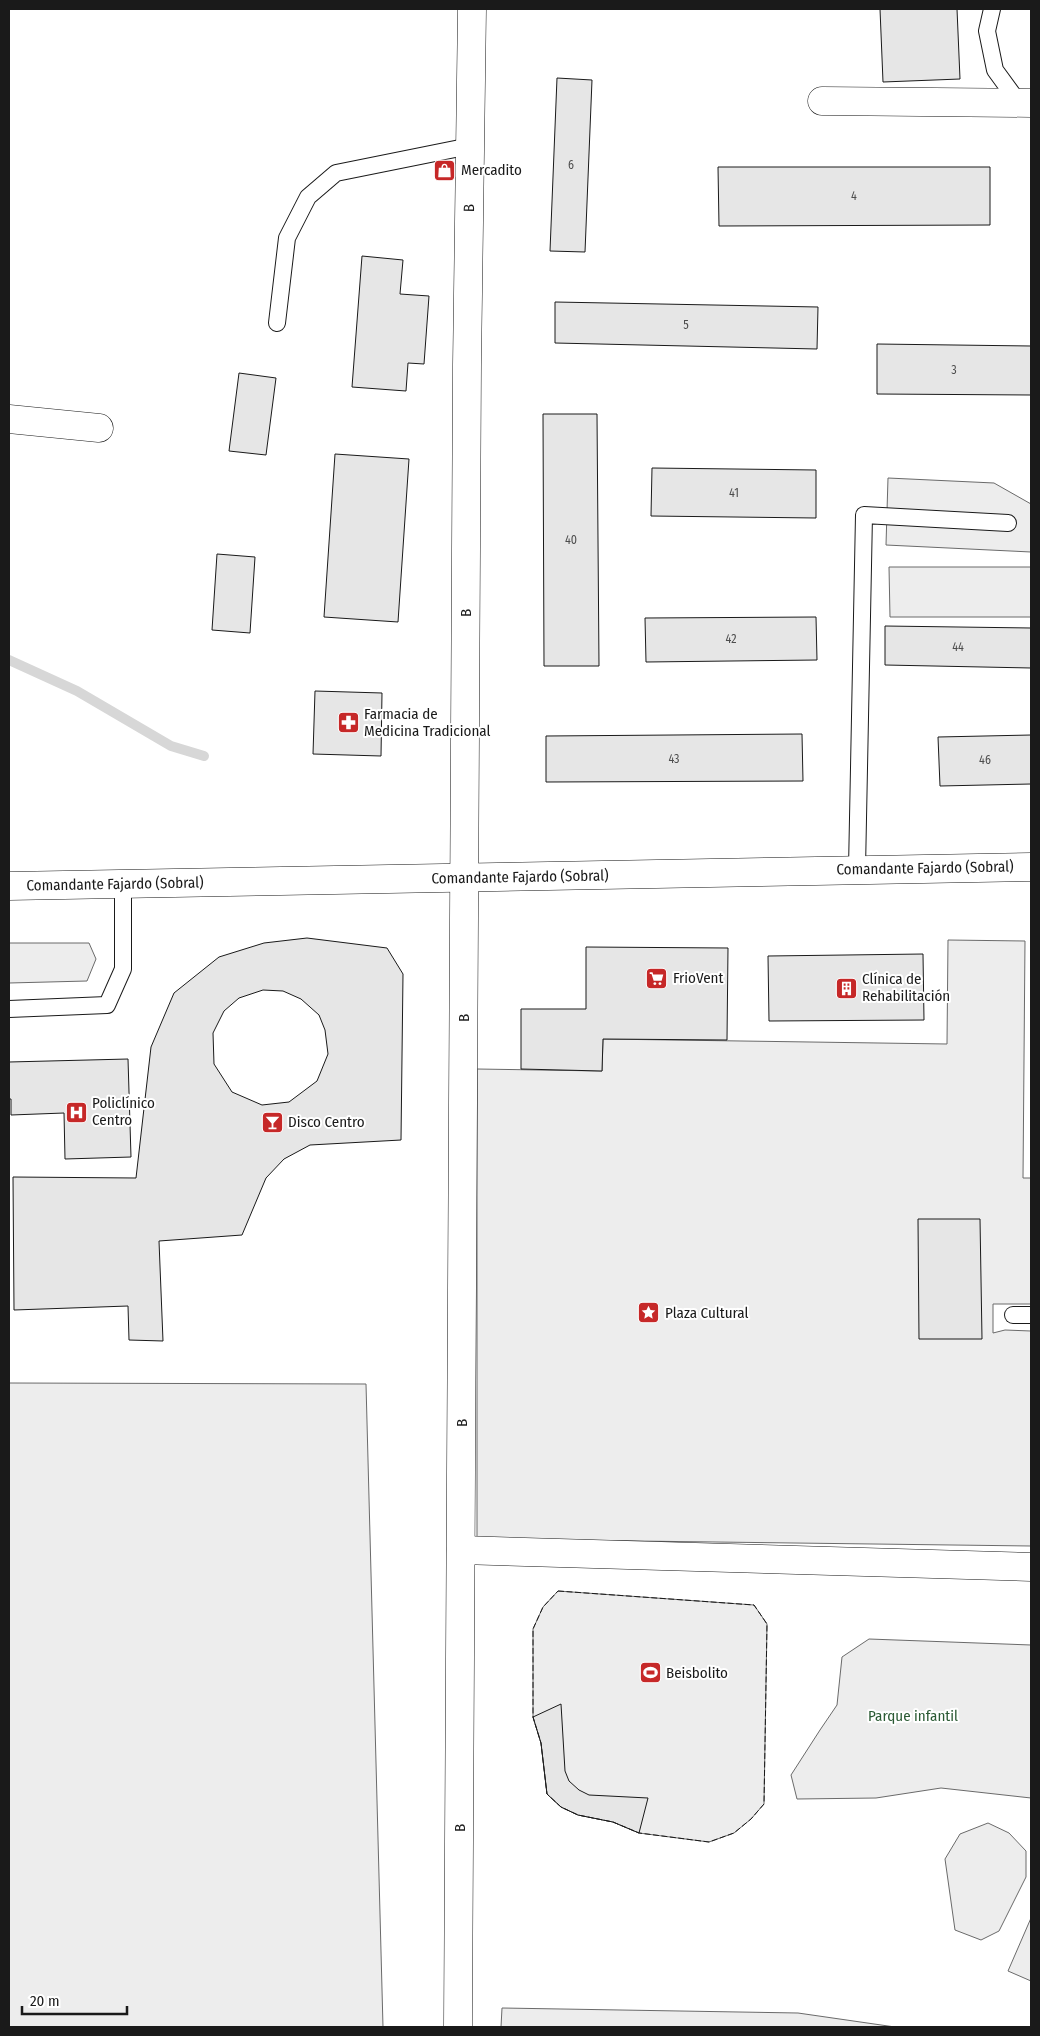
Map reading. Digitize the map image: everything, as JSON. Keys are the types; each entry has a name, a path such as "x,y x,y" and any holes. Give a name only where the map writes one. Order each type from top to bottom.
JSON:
{"street":[{"name":"B","path":"458,2027 464,878 472,9"},
{"path":"822,100 1025,103"},
{"path":"9,419 99,428"},
{"name":"Comandante Fajardo (Sobral)","path":"9,886 1031,867"},
{"path":"461,1550 1031,1567"}],"lane":[{"path":"992,9 987,32 995,70 1025,103"},
{"path":"277,323 287,238 308,197 336,173 391,164 470,146"},
{"path":"857,869 864,515 1008,523"},
{"path":"9,1010 106,1005 123,969 123,884"},
{"path":"1013,1315 1031,1315"}],"shaded area":[{"path":"888,478 994,483 1031,504 1031,552 886,545"},
{"path":"889,567 1031,567 1031,617 890,617"},
{"path":"948,940 1025,941 1023,1178 1031,1178 1031,1304 993,1304 993,1333 1005,1330 1031,1331 1031,1546 477,1539 477,1069 602,1071 603,1039 947,1044"},
{"path":"9,943 89,943 96,959 87,981 9,983"},
{"path":"9,1383 366,1384 383,2027 9,2027"},
{"name":"Beisbolito","path":"558,1591 754,1605 767,1624 764,1804 751,1819 734,1833 709,1842 639,1833 613,1822 578,1815 561,1807 547,1794 541,1743 533,1717 533,1629 543,1607"},
{"name":"Parque infantil","path":"869,1639 1031,1645 1031,1798 941,1788 876,1798 797,1799 791,1775 837,1705 842,1657"},
{"path":"988,1823 1009,1833 1026,1851 1026,1877 999,1931 981,1940 955,1930 945,1859 960,1834"},
{"path":"1031,1918 1031,1981 1008,1971"},
{"path":"502,2008 798,2013 895,2027 501,2027"}],"building":[{"path":"880,9 957,9 960,79 883,82"},
{"path":"557,78 592,80 585,252 550,251"},
{"path":"718,167 990,167 990,225 719,226"},
{"path":"362,256 403,260 400,294 429,296 424,364 408,363 406,391 352,387"},
{"path":"555,302 818,307 817,349 555,343"},
{"path":"877,344 1031,346 1031,395 877,394"},
{"path":"239,373 276,378 266,455 229,451"},
{"path":"543,414 597,414 599,666 544,666"},
{"path":"335,454 409,459 398,622 324,617"},
{"path":"652,468 816,470 816,518 651,516"},
{"path":"217,554 255,557 250,633 212,630"},
{"path":"816,617 817,660 646,662 645,618"},
{"path":"885,626 1031,628 1031,668 885,665"},
{"name":"Farmacia de Medicina Tradicional","path":"315,691 382,693 381,756 313,754"},
{"path":"802,734 803,781 546,782 546,736"},
{"path":"1031,735 1031,784 940,786 938,737"},
{"name":"Disco Centro","path":"307,938 387,948 403,974 401,1140 310,1145 284,1159 266,1178 242,1235 159,1241 163,1341 129,1340 128,1306 14,1310 13,1177 136,1178 151,1047 174,993 219,957 264,943","holes":["263,990 283,991 301,999 319,1015 325,1030 328,1054 317,1081 289,1102 262,1105 232,1092 214,1064 213,1033 224,1011 239,998"]},
{"name":"FrioVent","path":"586,947 728,948 727,1040 603,1039 602,1071 521,1069 521,1009 586,1009"},
{"name":"Clínica de Rehabilitación","path":"923,954 924,1020 769,1021 768,956"},
{"path":"128,1059 131,1157 65,1159 64,1113 11,1115 9,1062"},
{"path":"918,1219 980,1219 982,1339 919,1339"},
{"path":"561,1704 565,1771 569,1781 579,1790 589,1795 648,1798 639,1833 613,1822 578,1815 561,1807 547,1794 541,1743 533,1717"}],"waterway":[{"path":"9,660 77,691 171,746 204,756"}],"fence":[{"path":"558,1591 754,1605 767,1624 764,1804 751,1819 734,1833 709,1842 639,1833 613,1822 578,1815 561,1807 547,1794 541,1743 533,1717 533,1629 543,1607 558,1591"}],"place":[{"name":"Mercadito","path":"445,170"},
{"name":"Farmacia de Medicina Tradicional","path":"348,723"},
{"name":"FrioVent","path":"657,978"},
{"name":"Clínica de Rehabilitación","path":"846,988"},
{"name":"Policlínico Centro","path":"76,1112"},
{"name":"Disco Centro","path":"272,1122"},
{"name":"Plaza Cultural","path":"649,1313"},
{"name":"Beisbolito","path":"650,1673"}]}
